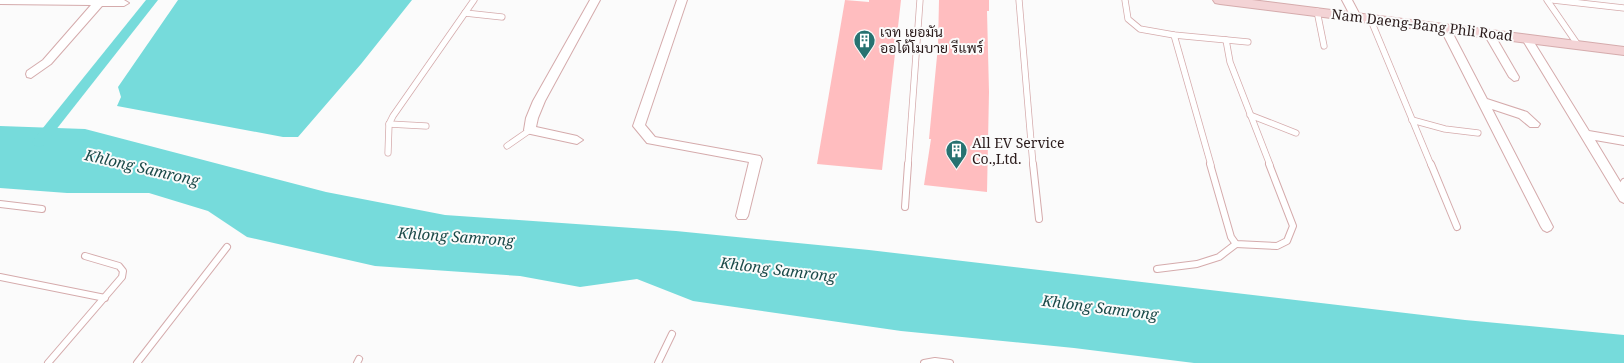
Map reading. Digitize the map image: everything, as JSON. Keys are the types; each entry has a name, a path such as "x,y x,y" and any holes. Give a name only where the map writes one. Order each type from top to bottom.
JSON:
{"main road":[{"name":"Nam Daeng-Bang Phli Road","path":"1220,0 1317,11 1624,51"}],"street":[{"path":"0,0 98,4 124,3"},
{"path":"577,140 530,130 532,118 539,101 595,0"},
{"path":"682,0 639,126 651,140 756,160 742,216"},
{"path":"1347,0 1356,17"},
{"path":"31,74 47,62 98,4"},
{"path":"1445,28 1547,227"},
{"path":"1489,34 1514,77"},
{"path":"1526,39 1622,190"},
{"path":"1483,102 1523,115 1534,124"},
{"path":"1586,135 1624,141"}],"lane":[{"path":"388,153 389,124 392,116 474,0"},
{"path":"905,207 920,0"},
{"path":"1019,0 1030,137 1039,219"},
{"path":"1125,0 1128,20 1140,29 1174,35 1248,42"},
{"path":"1547,0 1578,45"},
{"path":"1553,0 1624,8"},
{"path":"1317,11 1324,46"},
{"path":"465,13 502,17"},
{"path":"1370,18 1457,227"},
{"path":"1174,35 1226,224 1231,237 1236,244"},
{"path":"1157,269 1204,262 1219,257 1236,244 1277,246 1287,241 1293,226 1230,62 1226,40"},
{"path":"1250,115 1296,133"},
{"path":"1412,120 1445,129 1478,133"},
{"path":"389,124 426,126"},
{"path":"508,146 530,130"},
{"path":"0,204 42,209"},
{"path":"137,363 227,247"},
{"path":"48,363 118,283 124,271 119,266 85,256"},
{"path":"0,277 105,298"},
{"path":"658,363 672,334"},
{"path":"924,363 935,361 950,363"}],"water":[{"path":"178,0 412,0 361,64 298,137 283,137 117,106 121,97 118,87"},
{"name":"Khlong Samrong","path":"0,126 85,129 326,192 445,215 676,231 869,250 1465,320 1624,335 1624,363 1194,363 1074,348 901,331 693,301 637,279 580,287 520,276 375,266 247,237 208,211 149,193 67,193 0,188"}],"building":[{"path":"845,0 869,2 869,0 901,0 882,170 817,164"},
{"path":"939,0 989,0 989,11 987,11 989,92 987,192 924,185 931,139 929,139 938,46"}],"waterway":[{"path":"39,142 152,0"}],"place":[{"name":"เจท เยอมัน ออโต้โมบาย รีแพร์","path":"864,60"},
{"name":"All EV Service Co.,Ltd.","path":"957,170"}]}
